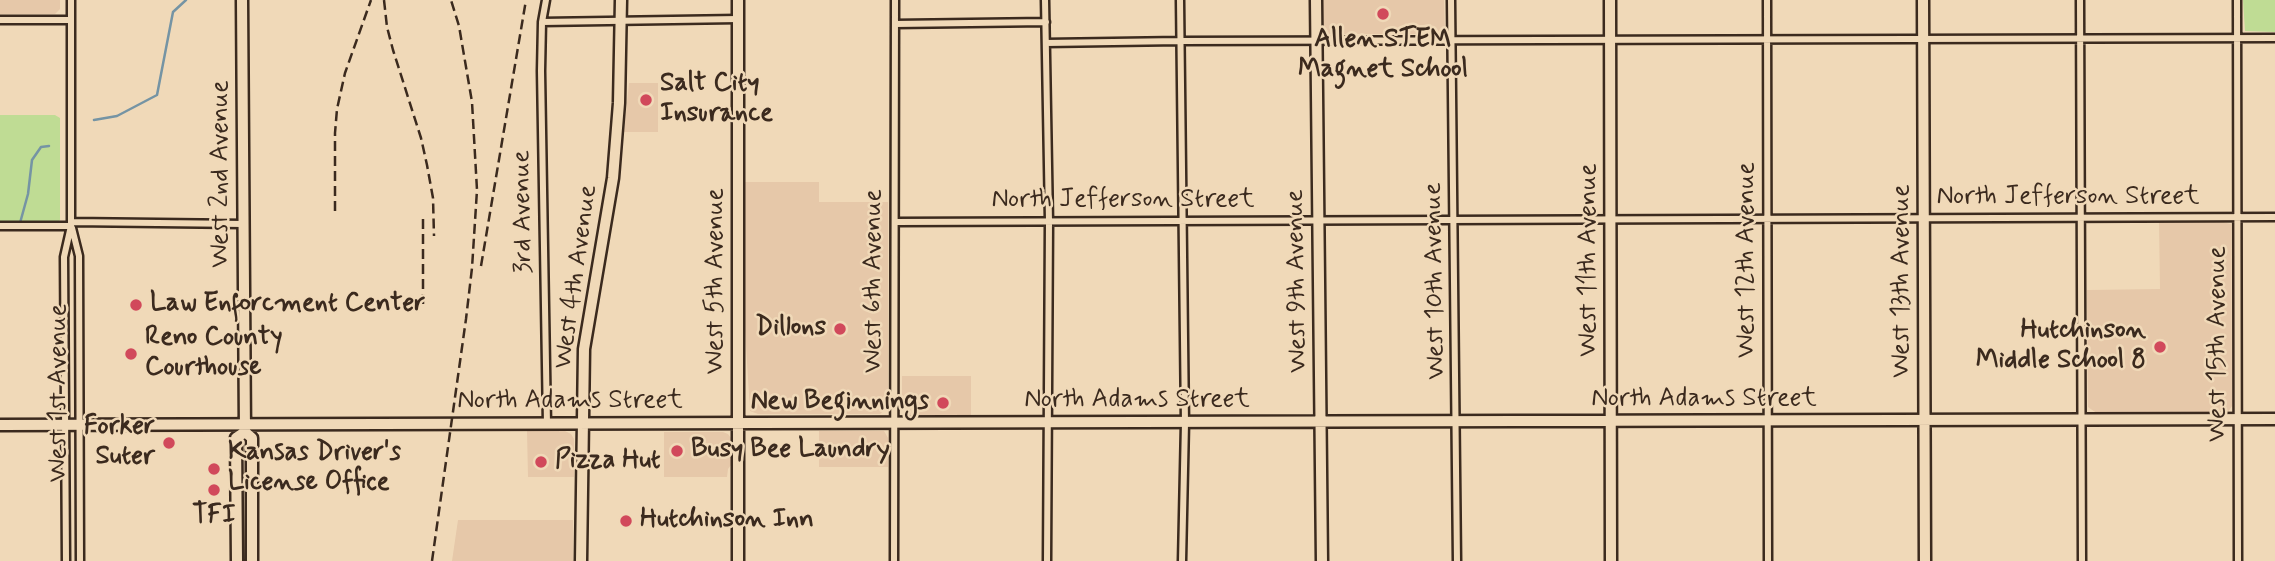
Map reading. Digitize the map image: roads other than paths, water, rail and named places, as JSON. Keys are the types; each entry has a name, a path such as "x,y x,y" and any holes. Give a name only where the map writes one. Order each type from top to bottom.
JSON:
{"street":[{"name":"West 1st Avenue","path":"66,561 64,257 71,224 71,0"},
{"name":"West 2nd Avenue","path":"242,0 245,428 252,438 252,561"},
{"name":"3rd Avenue","path":"546,0 542,22 541,71 547,424"},
{"name":"West 4th Avenue","path":"581,561 584,349 613,178 619,103 621,0"},
{"name":"West 5th Avenue","path":"738,0 738,561"},
{"name":"West 6th Avenue","path":"894,561 895,0"},
{"path":"1045,0 1049,221 1047,561"},
{"path":"1180,0 1185,423 1182,561"},
{"name":"West 9th Avenue","path":"1316,0 1322,561"},
{"name":"West 10th Avenue","path":"1451,0 1457,561"},
{"name":"West 11th Avenue","path":"1610,0 1611,561"},
{"name":"West 12th Avenue","path":"1766,0 1768,561"},
{"name":"West 13th Avenue","path":"1923,0 1925,561"},
{"path":"2080,0 2082,561"},
{"name":"West 15th Avenue","path":"2237,0 2238,561"},
{"path":"542,22 738,19"},
{"path":"0,20 71,20"},
{"path":"895,24 1046,22"},
{"path":"1046,43 2275,38"},
{"name":"North Jefferson Street","path":"895,222 2275,216"},
{"path":"0,226 244,223"},
{"name":"West 1st Avenue","path":"71,224 79,256 80,561"},
{"name":"North Adams Street","path":"0,425 245,428 737,423 2275,419"},
{"name":"West 2nd Avenue","path":"237,561 236,438 245,428"}],"waterway":[{"path":"94,120 117,116 157,95 173,12 186,0"},
{"path":"20,223 28,194 32,160 41,147 49,146"}],"railway":[{"path":"335,211 337,109 345,73 371,0"},
{"path":"384,0 387,27 427,165 433,198 434,236"},
{"path":"432,561 466,319 477,190 472,102 459,26 451,0"},
{"path":"481,266 526,0"},
{"path":"423,219 423,306"}],"place":[{"name":"Allen STEM Magnet School","path":"1383,14"},
{"name":"Salt City Insurance","path":"646,100"},
{"name":"Law Enforcment Center","path":"136,305"},
{"name":"Dillons","path":"840,329"},
{"name":"Hutchinson Middle School 8","path":"2160,347"},
{"name":"Reno County Courthouse","path":"131,354"},
{"name":"New Beginnings","path":"943,403"},
{"name":"Forker Suter","path":"169,443"},
{"name":"Busy Bee Laundry","path":"677,451"},
{"name":"Pizza Hut","path":"541,462"},
{"name":"Kansas Driver's License Office","path":"214,469"},
{"name":"TFI","path":"214,490"},
{"name":"Hutchinson Inn","path":"626,521"}]}
